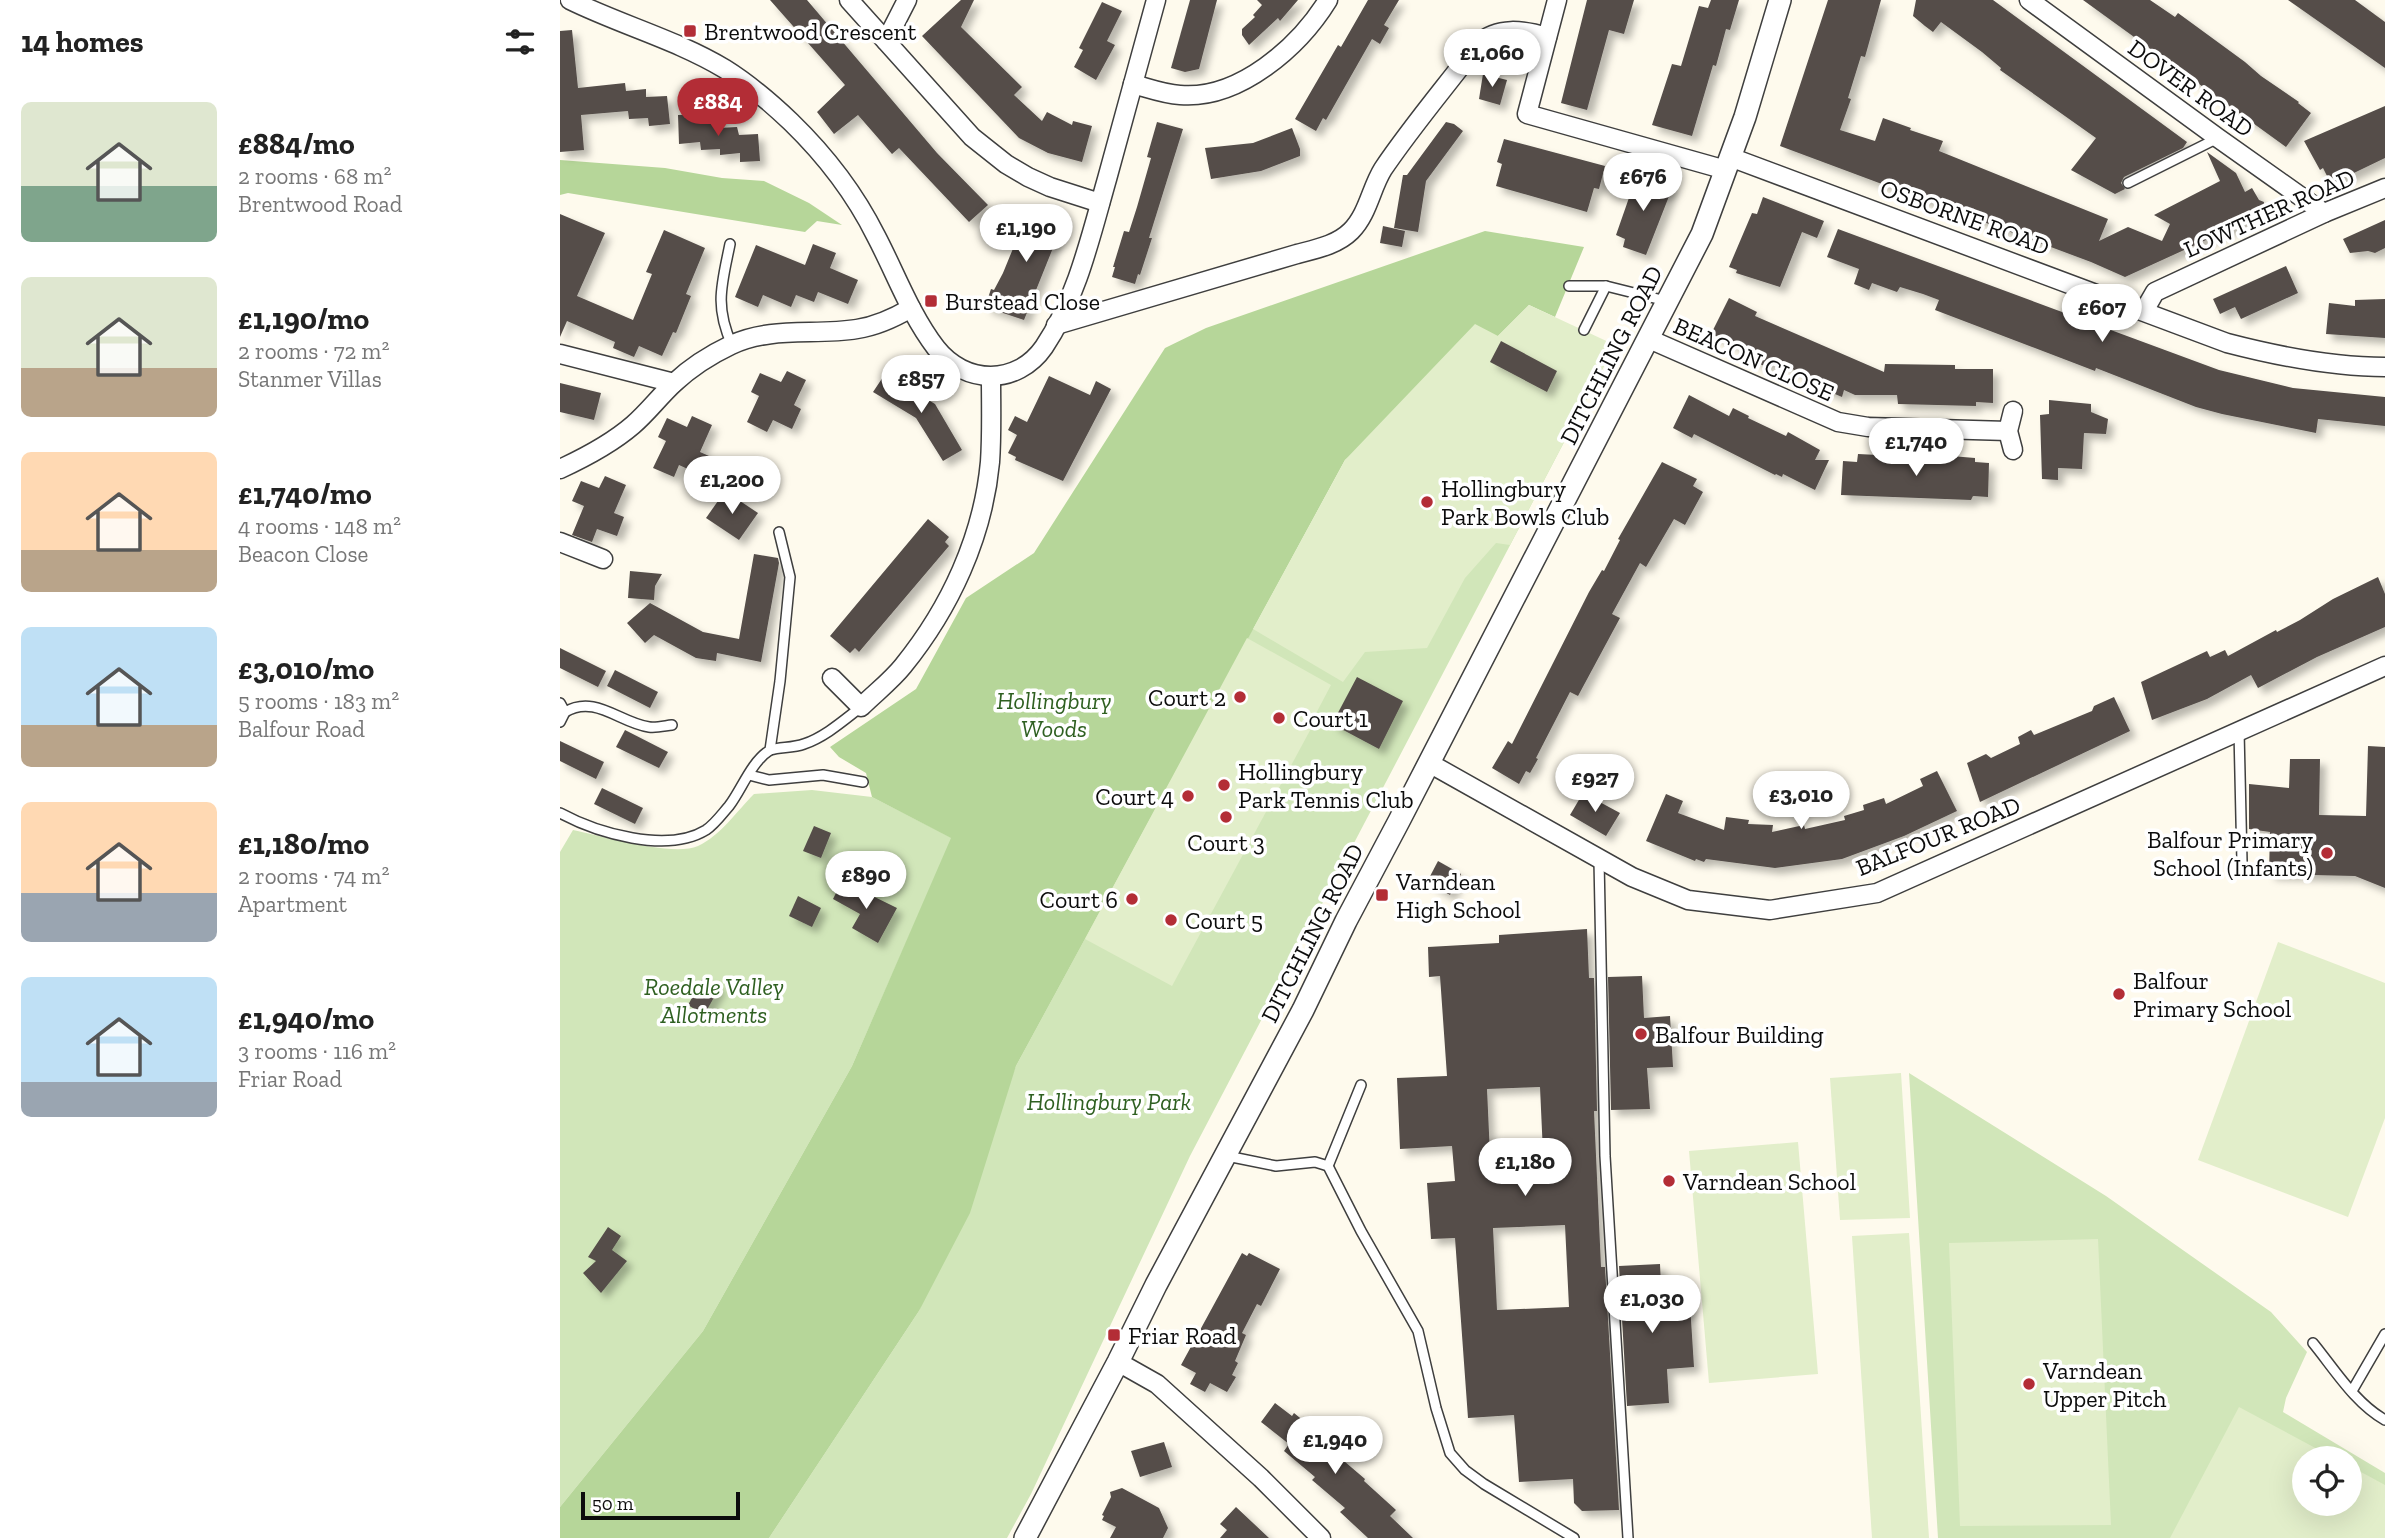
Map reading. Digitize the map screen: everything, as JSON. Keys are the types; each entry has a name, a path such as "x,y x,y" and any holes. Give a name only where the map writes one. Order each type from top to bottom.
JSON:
{"street":[{"path":"849,0 972,137 1006,164 1050,187 1100,203"},
{"path":"886,41 907,0"},
{"path":"582,2 723,68 793,124 841,179 860,207 930,340 945,358 969,373 991,377 1009,374 1033,359 1043,348 1056,325 1072,290 1100,203 1156,0"},
{"path":"1133,84 1178,95 1202,94 1230,87 1292,45 1319,15 1328,0"},
{"path":"1056,325 1333,243 1345,236 1363,213 1382,171 1478,44 1491,35 1513,30 1547,37 1557,0"},
{"name":"DITCHLING ROAD","path":"1025,1538 1702,234 1728,164 1780,0"},
{"name":"DOVER ROAD","path":"2029,0 2324,213"},
{"name":"OSBORNE ROAD","path":"1547,37 1527,114 1728,164 2202,334 2254,350 2352,365 2385,367"},
{"name":"LOWTHER ROAD","path":"2144,311 2155,292 2324,213 2385,188"},
{"path":"560,469 610,443 652,408 674,383 732,345 776,332 872,327 911,308"},
{"name":"BEACON CLOSE","path":"1649,339 1838,422 1868,426 2008,431"},
{"path":"560,354 674,383"},
{"path":"832,678 861,707 902,668 930,628 959,576 975,534 990,462 991,377"},
{"path":"2013,411 2008,431 2013,450"},
{"path":"560,542 603,559"},
{"name":"BALFOUR ROAD","path":"1429,764 1632,877 1688,900 1770,910 1877,893 2385,666"},
{"path":"1118,1362 1157,1384 1261,1478 1321,1538"}],"lane":[{"path":"2128,183 2218,138"},
{"path":"730,244 720,293 723,324 732,345"},
{"path":"1569,286 1606,286 1668,302"},
{"path":"1584,330 1606,286"},
{"path":"770,750 790,578 779,532"},
{"path":"560,703 565,712"},
{"path":"560,722 565,712 574,706 584,705 652,728 672,725"},
{"path":"560,813 615,834 661,840 699,833 712,825 728,807 758,759 770,750 813,740 861,707"},
{"path":"2239,732 2242,862"},
{"path":"749,775 769,780 823,775 863,782"},
{"path":"1599,860 1605,1156 1628,1538"},
{"path":"1361,1085 1328,1166 1360,1231 1418,1331 1436,1408 1450,1453 1465,1470 1483,1484 1574,1538"},
{"path":"1225,1156 1276,1166 1307,1162 1328,1166"},
{"path":"2352,1391 2385,1334"},
{"path":"2313,1343 2372,1413 2385,1420"}],"green space":[{"path":"560,160 665,168 722,178 764,181 809,203 842,225 817,221 805,232 568,193 560,195"},
{"name":"Hollingbury Woods","path":"1485,231 1584,247 1555,317 1529,305 1498,336 1345,460 1016,1066 970,1213 919,1311 769,1538 560,1538 560,1507 703,1331 852,1066 951,838 872,797 866,773 839,757 830,747 916,689 966,598 1034,553 1165,348 1206,328"},
{"name":"Hollingbury Park Bowls Club","path":"1529,305 1615,345 1510,545 1496,543 1465,578 1427,648 1365,652 1343,682 1253,629 1345,460 1475,324 1498,336"},
{"name":"Hollingbury Park","path":"1615,345 1190,1156 1031,1494 1007,1538 769,1538 919,1311 1016,1066 1253,629"},
{"name":"Hollingbury Park Tennis Club","path":"1247,638 1331,685 1312,721 1314,723 1172,986 1085,939"},
{"name":"Roedale Valley Allotments","path":"812,790 872,797 952,838 852,1066 703,1331 560,1507 560,852 573,830 618,841 686,849 706,842 721,830 754,794"},
{"path":"2278,942 2385,983 2385,1118 2348,1217 2198,1160"},
{"path":"1901,1073 1910,1218 1840,1220 1830,1078"},
{"path":"1909,1073 2106,1196 2271,1312 2307,1352 2286,1398 2283,1412 2340,1446 2292,1446 2292,1516 2362,1516 2362,1459 2385,1473 2385,1538 1938,1538"},
{"path":"1798,1142 1818,1374 1709,1383 1689,1151"},
{"path":"1909,1233 1929,1538 1872,1538 1852,1236"},
{"name":"Varndean Upper Pitch","path":"2098,1239 2111,1525 1960,1526 1949,1243"},
{"path":"2239,1407 2312,1446 2292,1446 2292,1516 2362,1516 2362,1473 2385,1485 2385,1538 2170,1538"}],"building":[{"path":"770,0 807,0 937,153 988,205 969,222 899,148 892,154 858,115 834,134 817,112 845,85"},
{"path":"961,0 974,0 961,27 1022,87 1014,95 1042,121 1047,112 1072,125 1073,121 1092,126 1082,162 1048,153 1019,138 922,36"},
{"path":"1190,0 1217,0 1199,69 1185,72 1171,68"},
{"path":"1257,0 1298,0 1280,21 1278,18 1249,45 1242,35 1242,29 1255,17 1253,15 1262,5"},
{"path":"1368,0 1399,0 1384,25 1389,28 1380,44 1372,39 1326,120 1323,118 1316,131 1295,119"},
{"path":"1587,0 1634,0 1624,34 1609,30 1587,110 1561,103"},
{"path":"1711,0 1739,0 1730,30 1726,29 1716,66 1713,65 1692,136 1652,125 1672,64 1681,66 1699,6 1708,8"},
{"path":"1828,0 1881,0 1865,57 1861,56 1848,98 1851,99 1840,130 1875,141 1883,118 1943,141 1939,151 2108,219 2099,241 2128,227 2162,241 2170,224 2154,215 2220,181 2207,152 2236,173 2245,192 2252,188 2259,200 2264,202 2263,214 2125,277 1780,146"},
{"path":"1916,0 1993,0 2187,142 2183,148 2124,177 2121,183 2125,189 2115,194 2071,170 2096,138 2000,70 2001,68 1982,52 1941,22 1933,32 1925,26 1913,16"},
{"path":"2083,0 2150,0 2175,17 2178,13 2311,113 2286,147"},
{"path":"2288,0 2355,0 2385,22 2385,68"},
{"path":"1102,2 1122,11 1107,41 1115,45 1096,80 1074,67 1083,50 1079,48"},
{"path":"572,30 578,88 625,83 626,91 646,89 646,97 667,96 670,124 649,126 648,118 629,119 628,111 581,115 584,150 560,152 560,31"},
{"path":"1483,74 1507,80 1500,105 1479,99"},
{"path":"2385,106 2385,158 2331,184 2304,141"},
{"path":"698,114 699,122 718,120 719,128 737,127 739,135 758,134 760,161 740,162 740,153 720,155 720,149 701,150 700,142 679,144 678,115"},
{"path":"1157,122 1183,129 1149,238 1152,238 1135,284 1112,277 1113,267 1124,231 1129,232 1137,207 1151,158 1147,157"},
{"path":"1446,122 1463,131 1426,181 1418,232 1394,228 1403,175 1407,175"},
{"path":"1292,128 1300,156 1261,171 1211,179 1205,148 1253,143"},
{"path":"1504,139 1605,166 1599,189 1594,188 1587,212 1496,186 1502,164 1497,162"},
{"path":"1638,172 1673,186 1646,255 1623,247 1625,239 1616,235"},
{"path":"1763,197 1824,221 1817,238 1802,232 1780,287 1736,273 1737,270 1729,267 1752,213 1757,214"},
{"path":"1030,207 1038,210 1040,207 1065,218 1024,320 985,307 991,289 994,290 1003,273"},
{"path":"560,214 605,233 577,296 633,320 652,274 646,272 664,230 705,248 686,294 691,296 676,333 673,332 662,356 639,346 634,357 613,348 615,342 567,321 560,337"},
{"path":"2385,220 2385,248 2375,253 2350,253 2343,239"},
{"path":"1383,226 1405,231 1402,247 1380,243"},
{"path":"1838,229 2219,370 2293,388 2385,397 2385,426 2318,419 2316,433 2222,414 2196,407 2096,368 2095,371 1935,310 1939,300 1923,294 1900,287 1897,292 1872,283 1869,290 1854,284 1859,269 1827,257"},
{"path":"813,244 836,253 830,268 858,280 848,304 818,292 814,302 796,295 791,307 763,295 758,307 735,297 756,245 805,265"},
{"path":"2286,266 2298,293 2241,319 2235,307 2220,314 2213,299"},
{"path":"1729,298 1757,312 1755,316 1884,372 1885,364 1955,365 1955,369 1993,369 1993,403 1976,402 1976,406 1898,404 1897,395 1855,395 1844,390 1842,397 1823,391 1807,384 1810,377 1772,360 1769,368 1753,361 1756,355 1711,334"},
{"path":"2385,299 2385,338 2326,334 2329,303 2355,306 2355,300"},
{"path":"1501,341 1557,371 1547,392 1490,362"},
{"path":"787,371 806,380 794,405 801,409 792,429 773,420 767,432 747,422 759,396 751,392 760,373 781,382"},
{"path":"885,374 935,404 962,450 943,461 916,418 873,392"},
{"path":"1049,376 1090,395 1096,381 1111,389 1063,481 1015,460 1016,457 1008,453 1017,435 1008,430 1015,416 1027,422"},
{"path":"560,383 601,393 594,420 560,412"},
{"path":"1689,395 1729,416 1733,408 1749,416 1748,418 1786,436 1788,432 1820,450 1815,460 1829,460 1815,490 1783,474 1782,477 1775,475 1694,434 1692,438 1673,428"},
{"path":"2049,400 2091,404 2091,412 2108,419 2106,434 2084,433 2082,469 2058,468 2058,480 2042,479 2040,415 2049,414"},
{"path":"692,416 712,425 700,452 709,456 701,475 679,465 674,477 653,468 666,441 658,437 667,418 687,427"},
{"path":"1858,454 1898,456 1898,464 1938,461 1939,455 1975,458 1975,462 1989,463 1988,497 1973,496 1971,500 1841,495 1843,461 1857,462"},
{"path":"1662,462 1697,479 1693,486 1703,492 1685,525 1674,519 1646,567 1640,563 1612,614 1620,618 1578,696 1570,692 1536,758 1538,759 1530,773 1526,771 1519,784 1492,768 1508,741 1512,744 1589,592 1602,570 1604,571 1620,540 1618,539"},
{"path":"605,476 626,485 614,513 624,517 617,536 597,529 592,542 572,535 584,506 572,501 581,481 599,488"},
{"path":"725,491 758,513 739,540 706,518"},
{"path":"928,519 949,537 945,542 949,546 859,652 855,648 850,653 830,636"},
{"path":"754,554 778,558 779,563 761,662 717,653 716,661 696,658 654,635 645,643 627,623 650,603 703,632 739,639"},
{"path":"630,571 662,574 655,586 654,600 628,598"},
{"path":"2378,577 2385,594 2385,627 2317,657 2258,688 2251,675 2207,699 2152,720 2141,682 2207,651 2210,657 2225,650 2228,656"},
{"path":"560,648 606,671 598,687 560,668"},
{"path":"615,670 658,692 650,708 607,686"},
{"path":"1357,677 1403,701 1379,749 1332,724"},
{"path":"2114,697 2130,731 1980,802 1967,763 1986,754 1991,758 2020,744 2018,737 2031,730 2034,735 2092,711 2094,706"},
{"path":"625,730 668,752 659,768 616,747"},
{"path":"560,741 604,762 596,779 560,761"},
{"name":"Balfour Primary School (Infants)","path":"2368,746 2385,747 2385,888 2355,876 2269,874 2270,832 2249,829 2249,784 2289,788 2290,759 2320,759 2319,815 2366,816"},
{"path":"1937,771 1957,811 1904,836 1842,859 1775,868 1706,859 1704,862 1695,861 1646,841 1666,794 1683,801 1678,813 1724,830 1726,817 1749,820 1748,824 1773,825 1772,832 1804,825 1805,829 1845,820 1844,816 1864,810 1863,805 1884,798 1886,804 1923,786 1920,779"},
{"path":"602,788 643,808 635,824 594,804"},
{"path":"1583,793 1620,813 1606,836 1570,815"},
{"path":"814,826 831,833 821,858 803,851"},
{"path":"1438,861 1461,874 1450,895 1427,882"},
{"path":"842,881 897,908 878,943 852,928 860,914 833,899"},
{"path":"798,896 821,908 812,927 789,916"},
{"path":"1587,929 1589,978 1594,978 1597,1111 1594,1111 1601,1267 1605,1267 1619,1510 1582,1511 1574,1503 1573,1479 1519,1482 1514,1415 1468,1418 1455,1238 1431,1239 1427,1183 1455,1181 1452,1146 1400,1149 1397,1078 1447,1076 1440,976 1429,977 1428,947 1499,943 1499,935","holes":["1540,1087 1544,1175 1491,1177 1487,1089","1565,1225 1569,1307 1497,1310 1493,1228"]},
{"name":"Balfour Building","path":"1642,976 1644,1018 1670,1016 1673,1067 1647,1068 1650,1109 1611,1110 1608,977"},
{"path":"703,978 720,987 704,1015 688,1005"},
{"path":"608,1227 621,1236 612,1250 627,1261 601,1293 583,1273 596,1261 588,1257"},
{"path":"1242,1253 1247,1256 1249,1253 1280,1269 1261,1306 1257,1304 1242,1333 1246,1335 1232,1375 1236,1377 1227,1392 1210,1383 1205,1392 1190,1384 1196,1373 1181,1365"},
{"path":"1660,1264 1662,1305 1690,1304 1694,1367 1667,1369 1669,1403 1627,1406 1619,1266"},
{"path":"1275,1403 1292,1416 1294,1413 1327,1440 1324,1444 1396,1510 1390,1516 1413,1538 1368,1538 1340,1512 1345,1508 1312,1480 1315,1477 1284,1451 1289,1444 1261,1422"},
{"path":"1164,1442 1172,1467 1140,1477 1131,1451"},
{"path":"1122,1488 1159,1508 1168,1528 1163,1538 1110,1538 1116,1527 1102,1520 1102,1515 1111,1497 1110,1492"},
{"path":"1236,1507 1269,1538 1220,1538 1227,1530 1220,1524"}],"place":[{"name":"Brentwood Crescent","path":"690,31"},
{"name":"Burstead Close","path":"931,301"},
{"name":"Hollingbury Park Bowls Club","path":"1427,502"},
{"name":"Court 2","path":"1240,697"},
{"name":"Court 1","path":"1279,718"},
{"name":"Hollingbury Park Tennis Club","path":"1224,785"},
{"name":"Court 4","path":"1188,796"},
{"name":"Court 3","path":"1226,817"},
{"name":"Balfour Primary School (Infants)","path":"2327,853"},
{"name":"Varndean High School","path":"1382,895"},
{"name":"Court 6","path":"1132,899"},
{"name":"Court 5","path":"1171,920"},
{"name":"Balfour Primary School","path":"2119,994"},
{"name":"Balfour Building","path":"1641,1034"},
{"name":"Varndean School","path":"1669,1181"},
{"name":"Friar Road","path":"1114,1335"},
{"name":"Varndean Upper Pitch","path":"2029,1384"}]}
